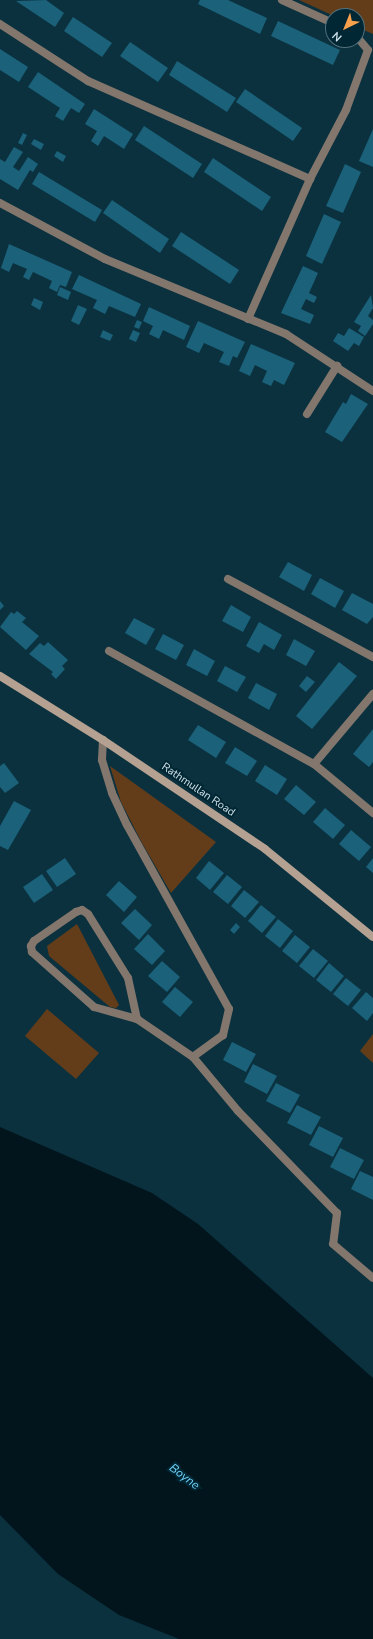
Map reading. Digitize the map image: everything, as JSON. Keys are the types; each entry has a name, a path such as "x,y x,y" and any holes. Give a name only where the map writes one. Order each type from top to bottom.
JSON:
{"street":[{"path":"282,0 325,19"},
{"path":"0,24 88,81 310,179"},
{"path":"248,319 310,179 346,110 368,50 365,46"},
{"path":"0,203 105,259 286,334 373,391"},
{"path":"307,414 337,366"},
{"path":"228,579 373,657"},
{"path":"109,651 314,764 373,813"},
{"name":"Rathmullan Road","path":"0,676 103,740 265,849 373,937"},
{"path":"314,764 373,694"},
{"path":"103,740 102,760 112,793 127,825 229,1009 223,1035 193,1056"},
{"path":"137,1019 128,978 88,914 82,910 76,912 34,941 31,946 32,952 94,1007 137,1019 193,1056 238,1111 337,1213 334,1244 373,1278"}],"shaded area":[{"path":"299,0 373,0 373,34 365,30 365,8 325,8 325,12"},
{"path":"110,766 216,842 171,893 142,843 121,802"},
{"path":"77,924 119,1005 116,1008 110,1007 49,956 47,946"},
{"path":"47,1009 99,1053 76,1079 25,1036"},
{"path":"373,1034 373,1063 360,1051"}],"water":[{"name":"Boyne","path":"0,1127 152,1193 198,1224 373,1378 373,1639 179,1639 119,1615 58,1574 0,1515"}],"building":[{"path":"46,0 64,13 55,27 16,1"},
{"path":"200,0 228,0 267,18 260,34 198,4"},
{"path":"73,17 112,43 102,57 64,31"},
{"path":"278,21 325,43 325,48 336,48 340,50 333,65 271,36"},
{"path":"130,42 168,68 158,82 120,56"},
{"path":"0,49 28,67 19,82 0,70"},
{"path":"177,61 236,98 227,112 169,75"},
{"path":"38,72 85,104 79,113 71,108 63,121 55,116 60,108 28,87"},
{"path":"245,89 302,128 293,141 236,102"},
{"path":"94,109 133,134 124,149 104,136 98,146 91,141 97,131 85,124"},
{"path":"144,126 202,164 193,178 135,140"},
{"path":"373,129 373,167 359,161"},
{"path":"23,133 27,135 22,145 18,143"},
{"path":"34,139 44,144 41,150 31,144"},
{"path":"14,147 23,152 13,167 19,171 28,157 38,164 33,172 30,170 18,190 0,179 0,159 5,162"},
{"path":"57,151 66,156 63,162 54,156"},
{"path":"213,158 271,197 262,211 204,172"},
{"path":"345,164 361,172 343,213 326,206"},
{"path":"39,172 102,210 95,222 32,184"},
{"path":"112,200 169,239 160,253 103,213"},
{"path":"324,214 341,222 322,264 306,256"},
{"path":"181,232 239,270 230,284 172,246"},
{"path":"9,244 72,272 66,287 60,285 57,292 49,288 52,281 33,272 29,280 23,277 27,269 13,263 9,272 1,268"},
{"path":"303,266 318,273 309,293 317,297 314,303 306,299 301,309 314,315 310,324 281,313"},
{"path":"79,275 141,304 135,317 109,306 105,314 93,308 97,300 72,289"},
{"path":"60,287 71,292 68,300 57,295"},
{"path":"371,295 373,308 368,316 373,320 373,324 365,336 358,331 361,326 354,322"},
{"path":"34,298 43,302 40,310 31,305"},
{"path":"78,305 87,309 79,325 71,321"},
{"path":"149,307 190,326 184,340 163,330 159,339 149,334 153,326 143,321"},
{"path":"137,320 142,322 139,329 134,327"},
{"path":"198,321 245,342 237,358 233,356 229,366 219,362 224,352 204,343 199,353 186,347"},
{"path":"349,328 364,337 359,346 354,343 348,351 333,341 338,333 344,336"},
{"path":"103,330 113,335 110,341 100,337"},
{"path":"133,330 140,333 136,342 129,339"},
{"path":"251,344 295,363 284,385 274,380 271,386 262,382 267,371 255,365 250,376 239,371"},
{"path":"351,394 368,404 342,442 325,432 343,402 346,404"},
{"path":"288,562 312,575 304,591 279,577"},
{"path":"320,578 344,591 335,608 311,594"},
{"path":"352,593 373,604 373,617 367,624 342,610"},
{"path":"0,601 4,606 0,610"},
{"path":"231,605 251,617 243,632 222,621"},
{"path":"17,611 26,618 22,622 39,636 26,650 0,627 11,612 14,614"},
{"path":"134,618 155,629 146,645 125,633"},
{"path":"259,622 282,635 274,650 264,644 259,653 246,646"},
{"path":"163,634 184,645 176,660 155,649"},
{"path":"294,639 315,651 306,666 286,655"},
{"path":"48,642 68,660 62,666 65,669 56,679 51,674 53,672 29,654 40,643 44,646"},
{"path":"194,649 215,661 207,676 186,665"},
{"path":"339,662 357,676 312,729 296,716"},
{"path":"225,666 246,677 237,692 217,681"},
{"path":"307,676 315,682 306,692 299,686"},
{"path":"256,683 277,694 269,710 248,698"},
{"path":"198,725 226,742 216,758 188,740"},
{"path":"373,729 373,762 369,767 353,754"},
{"path":"235,747 257,761 247,776 225,763"},
{"path":"4,763 19,783 5,793 0,787 0,766"},
{"path":"265,765 287,779 277,795 255,781"},
{"path":"296,785 316,802 304,815 284,799"},
{"path":"14,801 31,810 8,850 0,846 0,826"},
{"path":"325,808 345,825 333,839 313,822"},
{"path":"351,830 371,847 359,861 339,844"},
{"path":"65,858 76,874 57,887 46,871"},
{"path":"373,858 373,873 366,867"},
{"path":"209,861 224,873 210,890 196,878"},
{"path":"42,874 53,890 34,903 23,887"},
{"path":"227,875 242,887 228,904 213,892"},
{"path":"119,881 137,897 124,912 106,895"},
{"path":"244,890 259,902 245,918 231,906"},
{"path":"261,905 276,917 262,933 248,921"},
{"path":"135,909 152,925 139,940 121,923"},
{"path":"278,919 293,931 280,948 265,936"},
{"path":"236,923 240,927 234,934 230,930"},
{"path":"148,934 165,951 152,965 134,949"},
{"path":"295,935 310,947 297,963 282,951"},
{"path":"313,949 328,961 314,978 299,966"},
{"path":"162,961 180,977 167,992 148,976"},
{"path":"329,963 344,976 331,992 316,980"},
{"path":"346,978 361,990 348,1006 333,994"},
{"path":"175,987 193,1002 180,1017 162,1002"},
{"path":"366,992 373,998 373,1013 367,1021 352,1008"},
{"path":"232,1042 256,1054 246,1072 223,1060"},
{"path":"253,1064 277,1076 267,1094 244,1082"},
{"path":"276,1083 300,1095 290,1113 266,1101"},
{"path":"297,1105 321,1117 311,1135 287,1123"},
{"path":"319,1126 343,1138 333,1157 309,1145"},
{"path":"340,1148 364,1160 354,1179 330,1167"},
{"path":"360,1171 373,1177 373,1200 351,1189"}]}
